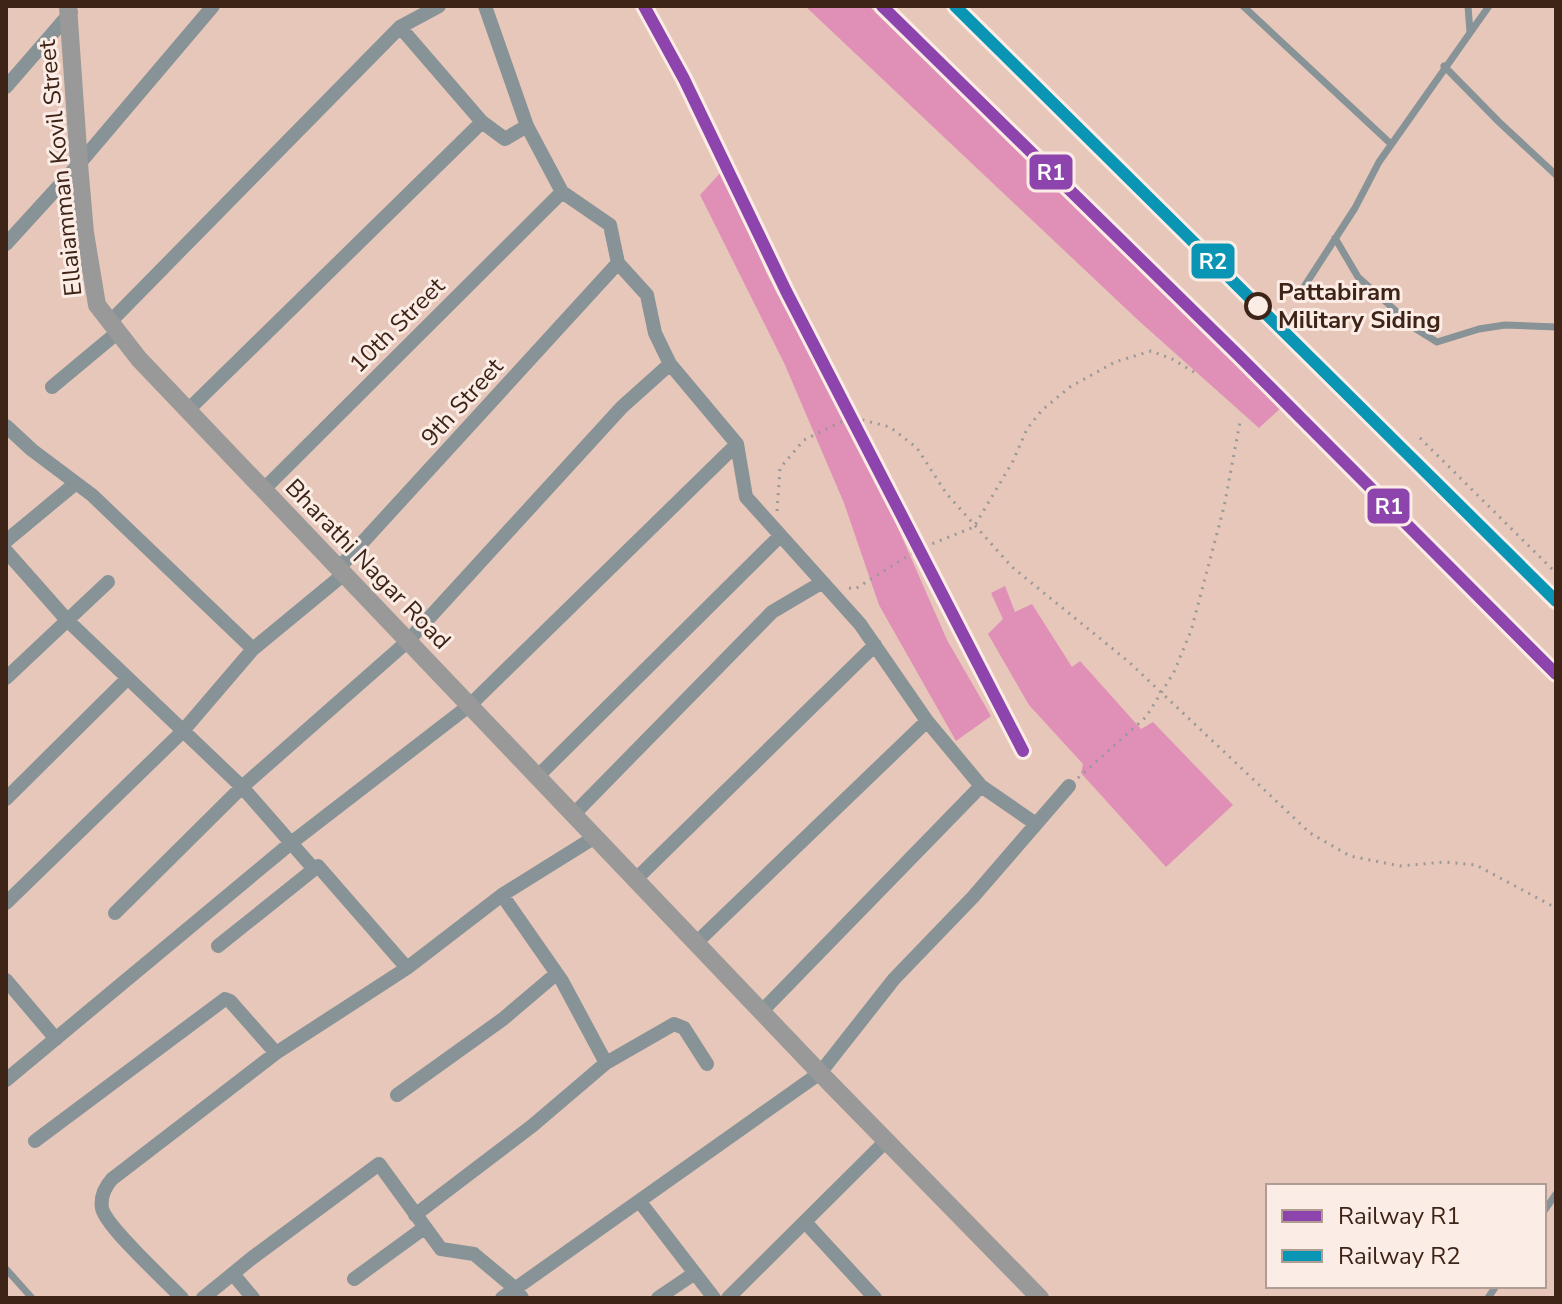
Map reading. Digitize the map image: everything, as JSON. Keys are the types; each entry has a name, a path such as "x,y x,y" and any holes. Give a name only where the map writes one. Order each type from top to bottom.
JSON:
{"main road":[{"name":"Ellaiamman Kovil Street","path":"71,9 85,233 97,305 115,327"},
{"name":"Bharathi Nagar Road","path":"115,327 139,359 263,490 761,1012 1040,1298"}],"street":[{"path":"6,244 79,164 213,6"},
{"path":"52,387 115,327 400,27 439,6"},
{"path":"485,6 527,126 562,192 610,225 618,263 647,295 655,333 670,364 737,444 746,497 860,624 927,721 981,786 1036,824"},
{"path":"6,87 71,9"},
{"path":"400,27 482,122 505,139 527,126"},
{"path":"188,410 482,122"},
{"name":"10th Street","path":"263,490 562,192"},
{"name":"9th Street","path":"6,903 182,732 253,649 341,571 618,263"},
{"path":"115,913 242,787 408,641 611,419 670,364"},
{"path":"6,426 32,450 92,495 253,649"},
{"path":"6,1080 291,843 470,705 737,444"},
{"path":"6,541 76,483"},
{"path":"537,777 780,536"},
{"path":"6,551 67,620 242,787 313,868"},
{"path":"6,678 108,582"},
{"path":"573,815 772,612 821,583"},
{"path":"635,880 875,645"},
{"path":"6,799 127,679"},
{"path":"696,943 927,721"},
{"path":"761,1012 981,786"},
{"path":"502,1298 520,1294 640,1202 820,1073 894,979 973,897 1069,786"},
{"path":"182,1298 117,1231 102,1209 103,1190 124,1170 276,1053 407,968 502,895 595,837"},
{"path":"218,946 318,866 407,968"},
{"path":"502,895 556,974 606,1063"},
{"path":"397,1095 503,1019 556,974"},
{"path":"6,980 56,1039"},
{"path":"35,1141 225,999 238,1009 276,1053"},
{"path":"415,1215 532,1126 606,1063 674,1024 684,1028 707,1064"},
{"path":"728,1298 886,1141"},
{"path":"203,1298 379,1164 441,1249 474,1254 520,1294"},
{"path":"640,1202 714,1298"},
{"path":"805,1222 875,1298"},
{"path":"354,1279 424,1228"},
{"path":"658,1298 695,1273"},
{"path":"233,1274 253,1298"}],"lane":[{"path":"1243,6 1391,144"},
{"path":"1468,6 1470,32"},
{"path":"1302,290 1355,208 1391,144 1489,6"},
{"path":"1444,66 1556,175"},
{"path":"1335,238 1358,277 1416,329 1437,342 1479,329 1505,325 1556,327"},
{"path":"6,1269 32,1298"}],"path":[{"path":"821,583 855,589 919,549 974,527 1013,461 1027,429 1042,410 1070,387 1115,362 1151,351 1194,372"},
{"path":"780,536 777,515 780,468 804,440 851,417 890,427 917,448 946,493 1012,567 1105,642 1310,833 1350,856 1400,866 1444,862 1476,865 1556,908"},
{"path":"1069,786 1146,717 1174,672 1191,631 1224,507 1240,422"},
{"path":"1420,438 1556,573"}],"shaded area":[{"path":"805,6 869,6 1156,287 1284,405 1259,428 1139,321"},
{"path":"722,171 767,274 880,487 947,640 991,716 956,741 879,605 844,503 785,365 700,195"},
{"path":"1005,586 1015,612 1032,604 1072,667 1080,661 1141,729 1153,722 1233,805 1166,867 1081,773 1083,764 1029,705 988,634 1003,619 991,593"}],"rail line":[{"name":"R1","path":"644,6 684,79 786,291 1023,751"},
{"name":"R1","path":"882,6 1238,355 1556,674"},
{"name":"R2","path":"955,6 1556,601"}],"place":[{"name":"Pattabiram Military Siding","path":"1258,306"}]}
